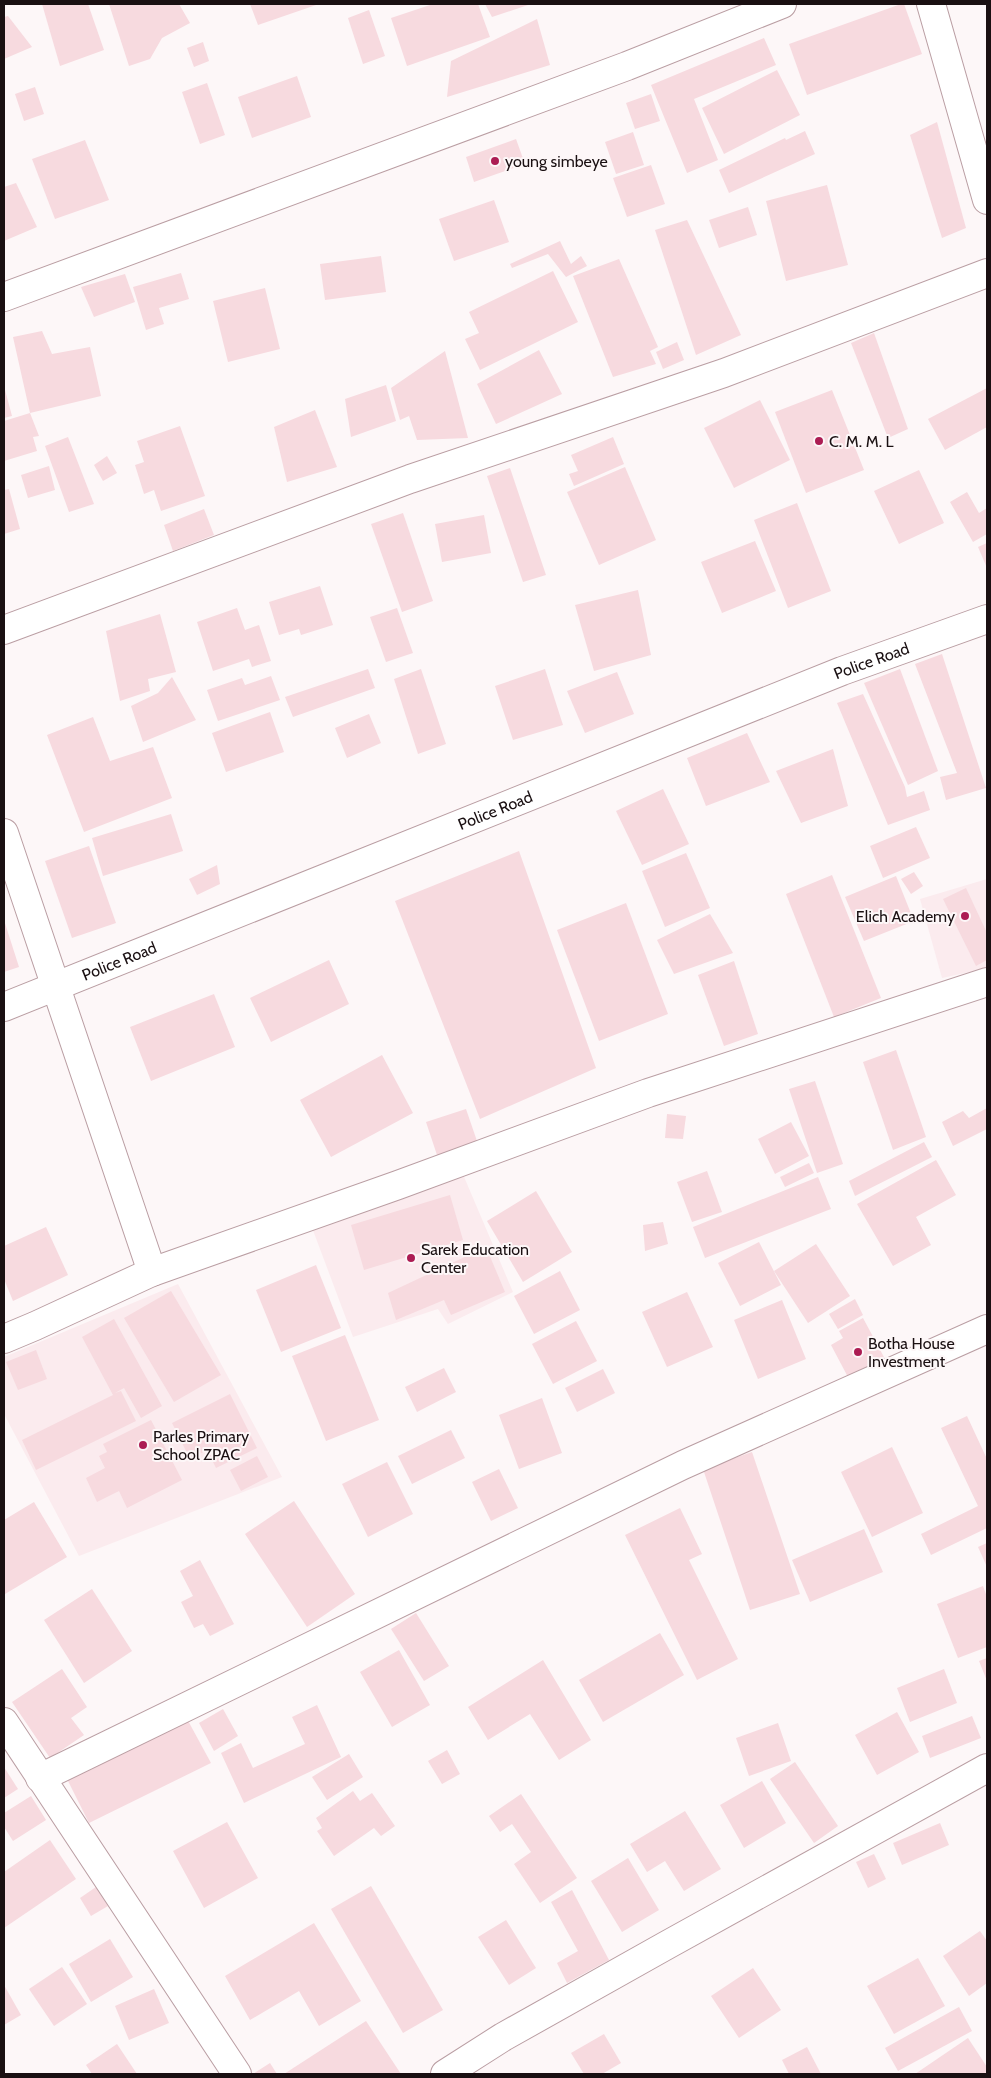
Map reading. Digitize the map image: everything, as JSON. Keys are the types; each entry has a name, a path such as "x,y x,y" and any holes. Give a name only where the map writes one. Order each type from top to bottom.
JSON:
{"street":[{"path":"4,297 627,66 782,4"},
{"path":"931,4 987,200"},
{"path":"4,630 410,479 724,373 987,273"},
{"name":"Police Road","path":"4,1007 842,670 987,619"},
{"path":"4,833 152,1272"},
{"path":"4,1339 152,1272 398,1185 648,1093 987,982"},
{"path":"40,1778 683,1465 987,1329"},
{"path":"4,1722 237,2074"},
{"path":"445,2074 503,2038 667,1945 987,1768"}],"shaded area":[{"path":"987,879 987,968 942,978 920,899"},
{"name":"Sarek Education Center","path":"459,1165 513,1292 448,1324 438,1309 353,1337 311,1225"},
{"name":"Parles Primary School ZPAC","path":"178,1284 282,1477 79,1556 4,1414 4,1357"}],"building":[{"path":"42,4 88,4 104,50 60,66"},
{"path":"109,4 179,4 190,23 162,38 150,59 129,66"},
{"path":"250,4 319,4 258,25"},
{"path":"433,4 478,4 490,37 407,66 391,18"},
{"path":"485,4 531,4 492,17"},
{"path":"904,4 922,54 807,95 789,44"},
{"path":"369,10 385,56 363,64 348,18"},
{"path":"8,16 32,47 4,59 4,17"},
{"path":"537,19 550,65 447,97 451,61"},
{"path":"764,38 776,65 694,99 718,160 687,173 651,85"},
{"path":"203,42 209,61 194,67 187,48"},
{"path":"777,70 800,115 724,154 702,108"},
{"path":"297,76 311,117 252,138 238,97"},
{"path":"207,83 225,135 200,144 182,92"},
{"path":"35,87 44,114 24,121 15,94"},
{"path":"651,94 660,121 635,129 626,103"},
{"path":"937,122 966,228 942,238 910,135"},
{"path":"805,131 815,154 729,193 719,170 785,138 786,140"},
{"path":"633,132 644,165 616,174 605,142"},
{"name":"young simbeye","path":"516,139 525,164 474,182 466,157"},
{"path":"85,140 109,200 55,219 32,159"},
{"path":"651,165 665,204 627,217 613,178"},
{"path":"16,183 37,227 4,241 4,187"},
{"path":"827,185 848,265 786,281 766,201"},
{"path":"494,200 509,242 454,261 439,219"},
{"path":"748,207 757,235 719,248 709,220"},
{"path":"687,220 741,335 696,355 655,230"},
{"path":"560,241 571,264 581,256 587,266 566,277 548,254 512,268 510,264"},
{"path":"381,256 386,292 325,300 320,264"},
{"path":"619,259 658,347 650,351 656,364 613,377 573,276"},
{"path":"553,271 578,322 480,370 465,339 479,333 469,312"},
{"path":"181,273 189,299 159,308 164,324 146,330 133,287"},
{"path":"125,274 135,302 94,317 81,287"},
{"path":"265,288 280,349 228,362 213,301"},
{"path":"42,331 52,354 90,347 101,396 30,413 13,337"},
{"path":"874,333 908,429 888,438 851,343"},
{"path":"677,342 684,360 663,369 656,352"},
{"path":"539,350 562,394 496,424 477,384"},
{"path":"445,351 468,438 417,440 409,416 400,420 391,388"},
{"path":"386,385 396,421 351,437 345,399"},
{"path":"4,386 12,416 4,418"},
{"path":"987,388 987,427 945,450 928,419"},
{"name":"C. M. M. L","path":"832,390 864,470 806,493 775,412"},
{"path":"760,400 790,460 734,488 704,428"},
{"path":"315,410 337,467 287,482 274,427"},
{"path":"30,413 39,436 33,437 37,451 4,461 4,421"},
{"path":"180,426 205,496 161,511 154,490 144,494 135,465 144,462 137,441"},
{"path":"68,437 94,504 69,512 45,446"},
{"path":"613,437 624,464 574,486 569,474 578,471 571,455"},
{"path":"107,456 117,473 103,481 94,465"},
{"path":"49,466 55,490 28,498 21,475"},
{"path":"625,467 656,540 599,565 567,492"},
{"path":"510,468 546,575 523,582 487,476"},
{"path":"919,470 944,523 899,544 874,491"},
{"path":"9,489 20,529 4,534 4,490"},
{"path":"967,492 979,513 987,508 987,534 973,542 950,502"},
{"path":"797,503 831,591 788,608 754,520"},
{"path":"204,509 214,535 173,551 164,525"},
{"path":"403,513 433,601 402,612 371,524"},
{"path":"484,515 491,553 442,562 435,524"},
{"path":"755,541 776,591 722,613 701,562"},
{"path":"987,543 987,568 978,547"},
{"path":"320,586 333,625 301,635 299,629 279,635 269,602"},
{"path":"638,590 651,655 594,671 575,605"},
{"path":"237,608 245,630 259,625 271,661 252,667 249,659 213,671 197,622"},
{"path":"397,608 413,653 386,662 370,617"},
{"path":"160,614 176,672 148,679 150,691 120,701 106,631"},
{"path":"942,654 986,788 946,800 940,777 957,773 915,664"},
{"path":"368,669 375,688 293,717 285,697"},
{"path":"421,669 446,744 418,754 394,679"},
{"path":"545,669 563,725 513,740 495,686"},
{"path":"900,669 938,771 908,785 864,683"},
{"path":"617,672 634,714 585,733 567,691"},
{"path":"271,676 280,700 218,721 207,690 242,678 245,685"},
{"path":"172,677 196,720 143,742 131,706 158,693"},
{"path":"863,694 905,787 907,797 924,791 930,810 888,825 837,703"},
{"path":"270,712 284,752 226,772 212,733"},
{"path":"369,714 381,743 347,758 335,728"},
{"path":"93,717 110,761 153,747 172,798 84,832 47,735"},
{"path":"747,733 770,782 706,806 687,758"},
{"path":"833,749 848,806 801,823 776,771"},
{"path":"663,789 689,844 642,865 616,811"},
{"path":"171,814 183,851 103,876 92,838"},
{"path":"916,827 930,858 883,878 870,846"},
{"path":"89,846 116,923 72,938 45,861"},
{"path":"519,851 596,1068 480,1119 395,901"},
{"path":"686,853 710,908 665,927 642,871"},
{"path":"217,865 220,884 197,895 189,879"},
{"path":"914,872 923,886 911,894 901,879"},
{"path":"832,875 881,998 834,1017 786,894"},
{"path":"896,876 914,921 864,941 845,897"},
{"name":"Elich Academy","path":"966,888 987,933 987,960 976,966 943,899"},
{"path":"626,903 668,1014 599,1041 557,930"},
{"path":"710,914 733,953 674,974 657,940"},
{"path":"4,920 19,967 4,972"},
{"path":"329,960 349,1004 271,1042 250,998"},
{"path":"734,961 758,1034 724,1046 698,975"},
{"path":"214,994 235,1047 151,1081 130,1027"},
{"path":"896,1050 926,1137 893,1150 863,1062"},
{"path":"382,1055 413,1113 331,1157 300,1100"},
{"path":"815,1081 843,1164 817,1173 789,1089"},
{"path":"987,1108 987,1129 953,1146 942,1122 963,1111 969,1118"},
{"path":"466,1109 478,1144 438,1158 426,1122"},
{"path":"667,1114 686,1116 683,1139 665,1138"},
{"path":"791,1122 809,1156 775,1174 758,1139"},
{"path":"924,1142 932,1157 855,1196 849,1181"},
{"path":"936,1160 956,1195 916,1217 931,1245 893,1266 857,1204"},
{"path":"809,1163 814,1173 785,1187 780,1177"},
{"path":"707,1171 722,1212 692,1222 677,1182"},
{"path":"818,1177 831,1209 705,1258 693,1227"},
{"path":"536,1191 572,1252 523,1282 487,1221"},
{"name":"Sarek Education Center","path":"450,1195 463,1240 364,1270 351,1225"},
{"path":"663,1222 668,1244 645,1251 643,1225"},
{"path":"46,1227 68,1275 13,1301 4,1279 4,1246"},
{"path":"759,1242 781,1285 740,1306 718,1263"},
{"path":"816,1244 850,1296 808,1323 774,1271"},
{"path":"486,1247 505,1292 451,1315 444,1300 396,1320 388,1293"},
{"path":"316,1265 341,1328 281,1352 256,1290"},
{"path":"560,1271 580,1310 534,1334 514,1296"},
{"path":"171,1291 221,1375 174,1402 124,1318"},
{"path":"687,1292 713,1347 667,1367 642,1312"},
{"path":"855,1299 863,1315 838,1329 829,1314"},
{"path":"782,1300 806,1359 758,1379 734,1320"},
{"name":"Botha House Investment","path":"863,1318 885,1359 849,1379 831,1345 843,1338 839,1331"},
{"path":"114,1319 162,1406 141,1418 124,1388 115,1393 121,1391 136,1421 36,1470 22,1440 113,1395 82,1337"},
{"path":"576,1321 597,1361 553,1384 532,1344"},
{"path":"345,1335 379,1420 326,1441 292,1356"},
{"path":"36,1350 47,1379 18,1390 6,1362"},
{"path":"444,1368 456,1392 417,1412 405,1387"},
{"path":"603,1369 615,1393 577,1412 565,1388"},
{"path":"230,1394 257,1448 216,1468 207,1450 190,1459 172,1423"},
{"path":"542,1398 562,1453 519,1469 499,1415"},
{"path":"967,1416 987,1459 987,1528 931,1555 921,1534 978,1506 941,1428"},
{"name":"Parles Primary School ZPAC","path":"151,1420 182,1480 127,1508 119,1491 97,1502 86,1478 105,1468 99,1456 107,1452 103,1444"},
{"path":"451,1430 465,1458 412,1484 398,1456"},
{"path":"892,1447 923,1513 872,1537 841,1472"},
{"path":"752,1452 800,1594 750,1610 703,1469"},
{"path":"257,1456 268,1477 241,1491 230,1470"},
{"path":"387,1462 413,1514 368,1537 342,1484"},
{"path":"499,1469 518,1508 491,1521 472,1482"},
{"path":"294,1501 355,1594 307,1627 245,1534"},
{"path":"34,1502 67,1557 5,1594 4,1520"},
{"path":"680,1508 702,1554 689,1560 738,1659 697,1680 625,1535"},
{"path":"864,1529 883,1572 810,1602 792,1560"},
{"path":"987,1543 987,1567 978,1547"},
{"path":"200,1560 234,1624 210,1636 203,1624 194,1628 181,1602 193,1596 180,1571"},
{"path":"983,1586 987,1597 987,1647 958,1658 937,1604"},
{"path":"92,1589 132,1651 84,1683 44,1620"},
{"path":"416,1613 449,1666 424,1681 391,1629"},
{"path":"660,1633 684,1675 603,1722 579,1680"},
{"path":"399,1650 430,1705 392,1727 360,1672"},
{"path":"987,1658 987,1681 979,1661"},
{"path":"543,1660 591,1740 559,1760 530,1714 488,1740 468,1707"},
{"path":"62,1669 87,1707 71,1718 84,1735 50,1758 12,1702"},
{"path":"944,1669 957,1703 910,1722 897,1688"},
{"path":"317,1705 341,1757 244,1803 221,1753 241,1743 253,1768 305,1744 292,1717"},
{"path":"223,1709 238,1736 214,1751 199,1723"},
{"path":"897,1712 919,1752 877,1775 855,1735"},
{"path":"972,1716 981,1738 930,1758 922,1736"},
{"path":"186,1717 211,1763 89,1823 66,1777"},
{"path":"778,1723 791,1761 749,1776 736,1738"},
{"path":"447,1750 460,1774 442,1784 428,1761"},
{"path":"349,1754 363,1777 327,1800 312,1777"},
{"path":"795,1762 838,1826 814,1843 770,1779"},
{"path":"4,1767 18,1789 4,1798"},
{"path":"762,1781 786,1823 744,1848 720,1805"},
{"path":"353,1791 360,1801 372,1793 395,1826 381,1836 374,1828 334,1856 317,1831 322,1828 316,1818"},
{"path":"521,1794 577,1878 540,1903 514,1864 531,1852 512,1824 500,1832 489,1816"},
{"path":"31,1796 46,1820 13,1841 4,1827 4,1813"},
{"path":"685,1811 721,1869 684,1891 665,1861 647,1872 630,1844"},
{"path":"227,1822 258,1878 204,1908 173,1851"},
{"path":"940,1823 949,1845 902,1865 893,1843"},
{"path":"50,1840 76,1879 4,1928 4,1872"},
{"path":"874,1854 886,1879 868,1888 856,1862"},
{"path":"628,1858 659,1910 622,1932 591,1881"},
{"path":"371,1886 443,2010 403,2033 331,1909"},
{"path":"96,1887 108,1906 91,1916 80,1898"},
{"path":"572,1890 609,1960 567,1983 557,1963 578,1951 551,1902"},
{"path":"506,1920 536,1968 509,1985 478,1937"},
{"path":"314,1923 361,2001 319,2026 299,1991 250,2020 225,1976"},
{"path":"980,1931 987,1941 987,1983 969,1996 943,1956"},
{"path":"110,1939 133,1977 91,2002 69,1964"},
{"path":"918,1958 945,2006 894,2034 867,1986"},
{"path":"62,1967 87,2004 54,2026 29,1989"},
{"path":"753,1968 781,2010 739,2038 711,1996"},
{"path":"4,1985 21,2015 4,2025"},
{"path":"154,1989 169,2023 129,2040 115,2006"},
{"path":"959,2007 972,2031 898,2071 885,2048"},
{"path":"366,2021 401,2074 284,2074"},
{"path":"604,2034 621,2063 602,2074 584,2074 571,2053"},
{"path":"968,2038 987,2067 987,2074 915,2074"},
{"path":"117,2044 137,2074 92,2074 86,2065"},
{"path":"807,2047 821,2074 789,2074 782,2060"},
{"path":"270,2063 277,2074 253,2074"}],"place":[{"name":"young simbeye","path":"495,161"},
{"name":"C. M. M. L","path":"819,441"},
{"name":"Elich Academy","path":"965,916"},
{"name":"Sarek Education Center","path":"411,1258"},
{"name":"Botha House Investment","path":"858,1352"},
{"name":"Parles Primary School ZPAC","path":"143,1445"}]}
